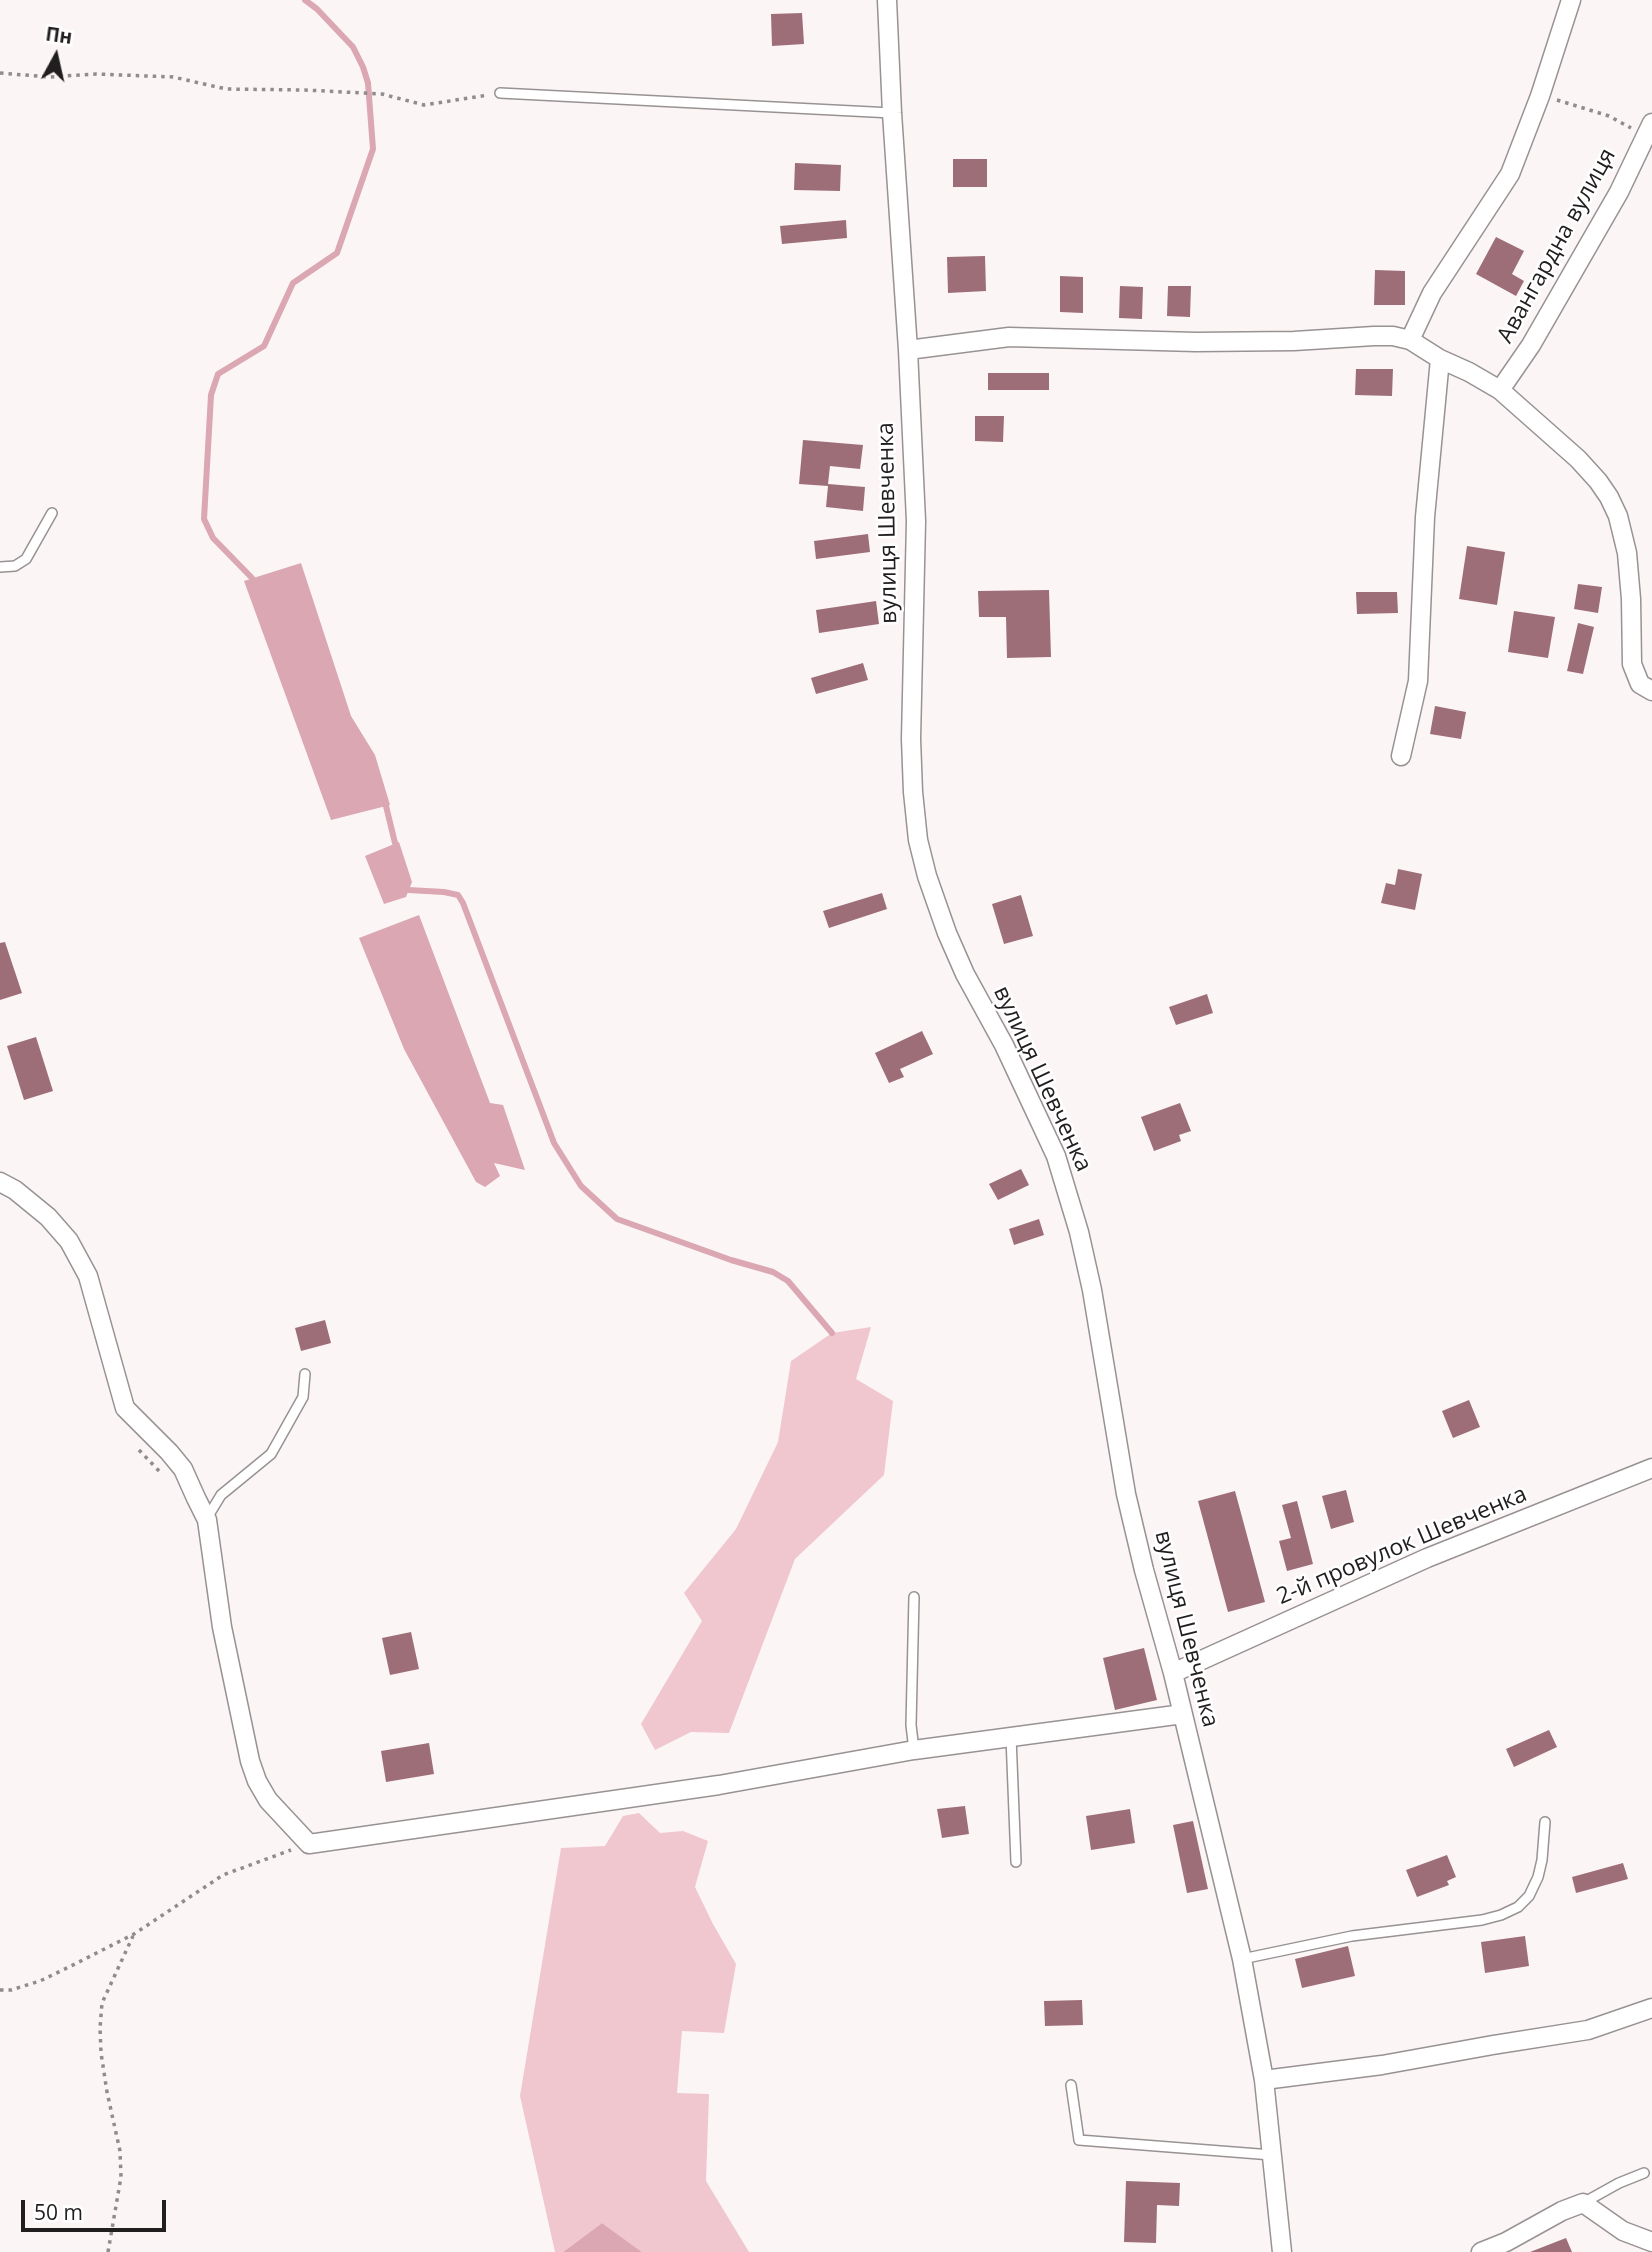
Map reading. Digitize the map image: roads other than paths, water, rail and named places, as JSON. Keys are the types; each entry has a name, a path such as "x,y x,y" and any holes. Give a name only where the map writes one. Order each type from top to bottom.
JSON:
{"street":[{"name":"вулиця Шевченка","path":"887,0 916,521 911,738 918,840 927,876 947,933 1056,1156 1068,1192 1093,1290 1126,1494 1173,1673 1242,1959 1264,2080 1280,2252"},
{"path":"1410,340 1432,293 1510,174 1540,96 1571,0"},
{"name":"Авангардна вулиця","path":"1500,390 1531,345 1619,192 1649,129"},
{"path":"908,350 1009,337 1196,342 1392,336 1410,340 1500,390 1578,459 1598,481 1618,516 1627,553 1632,599 1632,664 1640,684 1652,691"},
{"path":"1401,757 1418,681 1425,517 1440,359"},
{"path":"0,1182 15,1190 48,1217 75,1249 88,1276 125,1408 183,1469 207,1520 222,1627 250,1761 268,1800 309,1844 719,1785 914,1750 1182,1714"},
{"name":"2-й провулок Шевченка","path":"1173,1673 1427,1558 1652,1468"},
{"path":"1264,2080 1382,2065 1588,2031 1652,2008"},
{"path":"1481,2252 1508,2247 1562,2211 1583,2203 1623,2231 1652,2242"}],"lane":[{"path":"500,93 892,113"},
{"path":"0,568 15,566 26,559 52,513"},
{"path":"207,1520 221,1495 271,1454 303,1397 305,1374"},
{"path":"914,1597 911,1725 914,1750"},
{"path":"1011,1737 1016,1862"},
{"path":"1242,1959 1352,1936 1482,1920 1501,1915 1518,1907 1529,1896 1538,1877 1545,1822"},
{"path":"1071,2085 1079,2140 1272,2155"},
{"path":"1583,2203 1644,2173"}],"waterway":[{"path":"252,578 213,538 204,519 211,395 218,374 264,346 293,283 337,253 373,149 368,83 363,67 353,47 305,0"},
{"path":"386,806 395,843"},
{"path":"408,890 458,895 463,903 554,1143 581,1186 617,1219 731,1260 773,1272 788,1281 832,1333"}]}
